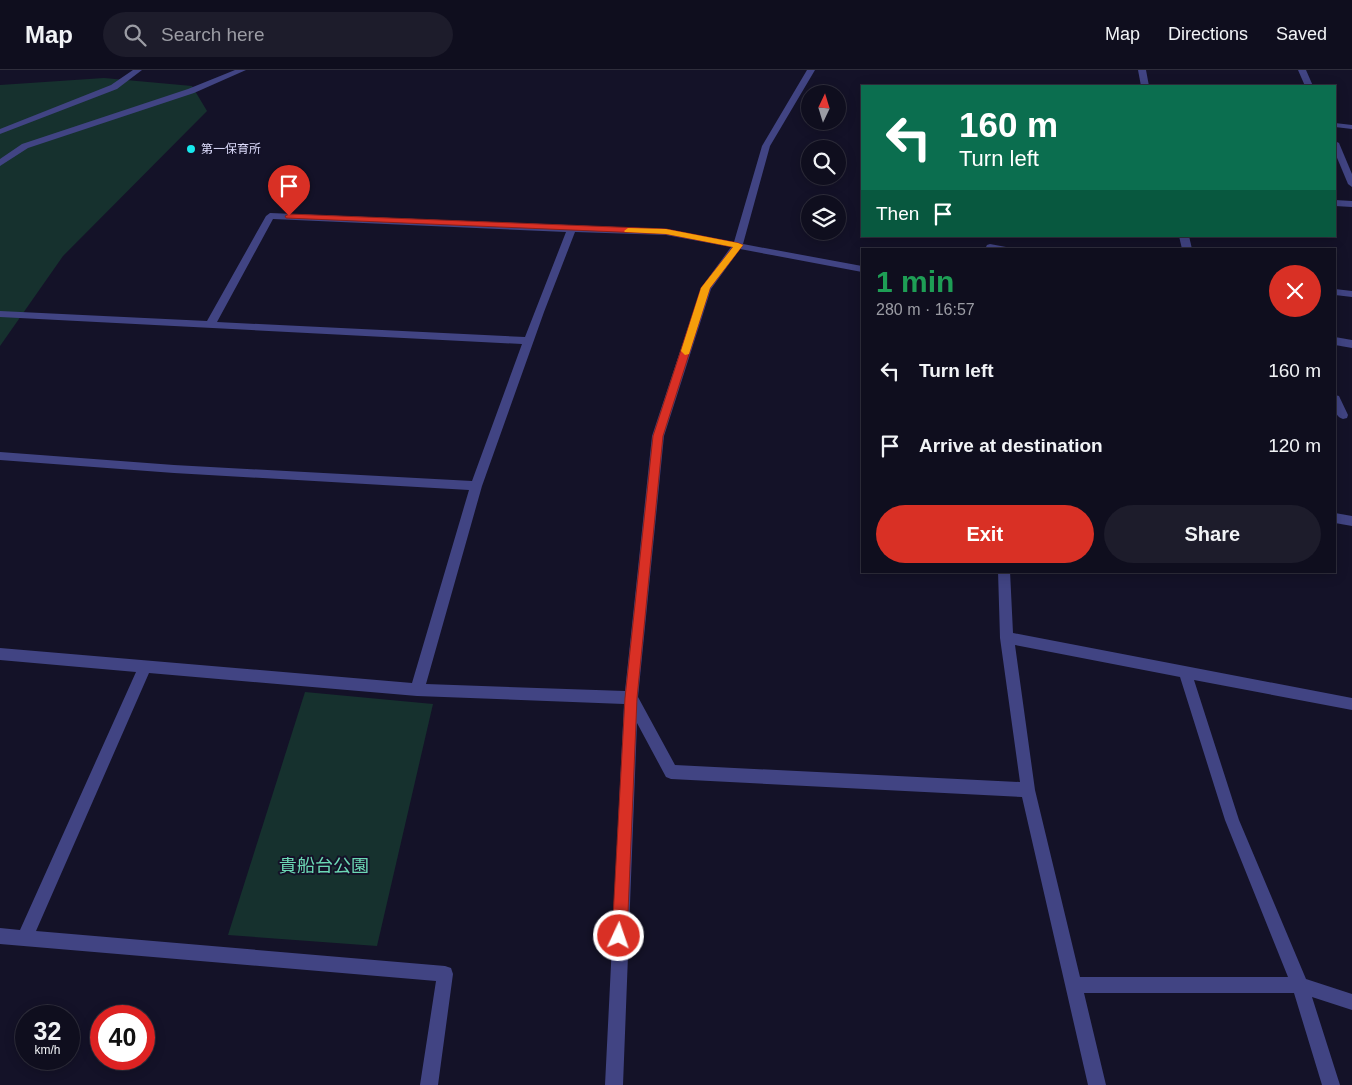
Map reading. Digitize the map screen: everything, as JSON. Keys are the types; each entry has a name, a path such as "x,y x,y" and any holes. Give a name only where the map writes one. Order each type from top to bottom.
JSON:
{"street":[{"path":"0,132 114,87 138,70"},
{"path":"0,163 25,146 191,91 242,70"},
{"path":"614,1085 631,698 658,436 706,288 738,245 766,146 803,80 811,70"},
{"path":"1142,70 1145,85"},
{"path":"1302,70 1309,85"},
{"path":"1336,125 1352,127"},
{"path":"1336,145 1352,184"},
{"path":"1336,202 1352,204"},
{"path":"210,325 270,216 666,232 861,269"},
{"path":"417,690 476,486 528,341 572,229"},
{"path":"1336,292 1352,294"},
{"path":"0,314 528,341"},
{"path":"1336,341 1352,344"},
{"path":"1336,401 1343,415"},
{"path":"0,456 174,469 476,486"},
{"path":"1336,518 1352,521"},
{"path":"1004,573 1007,638 1028,790 1097,1085"},
{"path":"1007,638 1352,704"},
{"path":"0,654 417,690 631,698"},
{"path":"25,937 145,666"},
{"path":"1185,672 1232,820 1300,984 1331,1085"},
{"path":"631,698 671,772 1028,790"},
{"path":"0,936 445,974 430,1085"},
{"path":"1074,985 1300,984 1352,1002"}],"green space":[{"path":"104,78 192,86 207,111 63,256 0,346 0,85"},
{"name":"貴船台公園","path":"305,692 433,704 377,946 228,935"}],"slow traffic":[{"path":"628,231 666,232 738,245 706,288 685,351"}],"place":[{"name":"第一保育所","path":"191,149"}],"route":[{"path":"289,216 666,232 738,245 706,288 658,436 631,698 619,936"}]}
